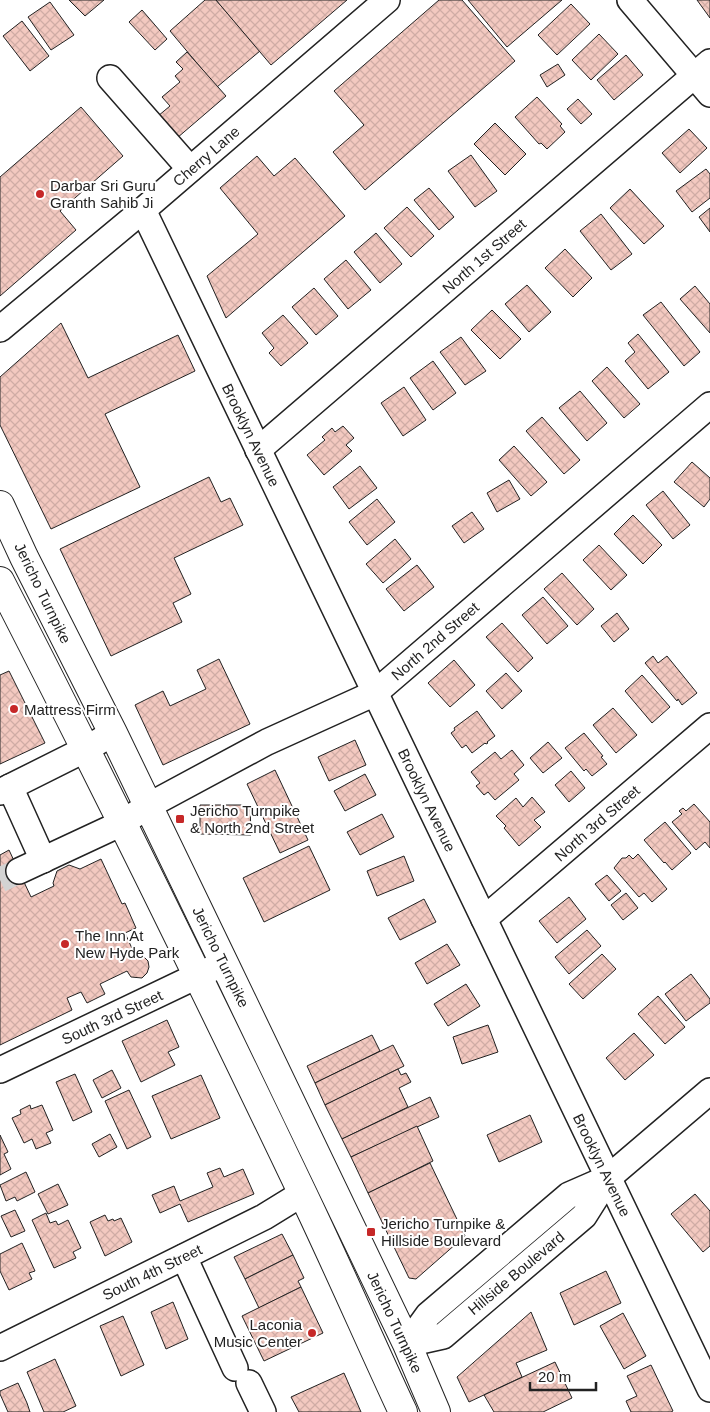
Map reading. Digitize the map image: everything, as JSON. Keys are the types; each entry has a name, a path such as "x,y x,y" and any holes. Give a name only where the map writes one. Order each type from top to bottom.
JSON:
{"main road":[{"name":"Jericho Turnpike","path":"0,505 224,963 407,1344 436,1412"},
{"name":"Jericho Turnpike","path":"0,581 86,749 303,1193 402,1412"}],"street":[{"name":"Cherry Lane","path":"0,329 143,210 387,0"},
{"path":"635,2 705,77"},
{"name":"North 1st Street","path":"258,450 705,77"},
{"path":"110,78 190,169"},
{"name":"Brooklyn Avenue","path":"143,210 710,1389"},
{"name":"North 2nd Street","path":"19,871 122,823 148,806 267,742 375,693 710,405"},
{"name":"North 3rd Street","path":"484,919 710,726"},
{"path":"43,860 5,789 86,749 113,733"},
{"name":"South 3rd Street","path":"0,1070 224,963"},
{"name":"Hillside Boulevard","path":"380,1362 407,1344 428,1315 569,1195 608,1178 710,1091"},
{"name":"South 4th Street","path":"0,1348 264,1217 303,1193"},
{"path":"184,1256 242,1376 263,1412"}],"building":[{"path":"69,0 104,0 85,16"},
{"path":"205,0 216,0 260,51 217,87 170,31"},
{"path":"216,0 347,0 271,65"},
{"path":"439,0 462,0 515,61 365,190 333,152 364,125 334,91"},
{"path":"468,0 562,0 507,47"},
{"path":"697,0 710,0 710,18"},
{"path":"50,2 74,35 51,50 28,17"},
{"path":"571,4 590,24 557,55 538,35"},
{"path":"142,10 167,39 155,50 129,22"},
{"path":"22,21 49,56 30,71 3,36"},
{"path":"599,34 618,54 591,80 572,60"},
{"path":"187,52 226,96 177,138 158,116 170,106 162,97 180,82 175,76 183,69 176,62"},
{"path":"626,55 643,75 614,100 597,80"},
{"path":"558,64 565,75 547,87 540,75"},
{"path":"537,97 562,124 560,126 565,132 547,149 541,143 539,144 515,117"},
{"path":"578,99 592,114 581,124 567,109"},
{"name":"Darbar Sri Guru Granth Sahib Ji","path":"81,107 123,156 60,211 76,230 0,296 0,177"},
{"path":"495,123 526,154 505,175 474,144"},
{"path":"689,129 707,148 680,173 662,153"},
{"path":"471,155 497,191 475,207 448,171"},
{"path":"257,156 274,176 295,158 345,216 226,318 207,276 258,234 220,188"},
{"path":"706,169 710,174 710,198 692,212 676,191"},
{"path":"429,188 454,217 439,230 414,200"},
{"path":"630,189 664,226 644,244 610,208"},
{"path":"407,207 434,236 411,257 384,228"},
{"path":"710,208 710,232 699,217"},
{"path":"601,214 632,254 611,270 580,231"},
{"path":"376,233 402,264 380,283 354,252"},
{"path":"565,249 592,278 573,297 545,268"},
{"path":"346,260 371,290 348,309 324,279"},
{"path":"527,285 551,312 529,332 505,304"},
{"path":"695,286 710,304 710,333 680,299"},
{"path":"314,288 338,316 316,335 292,307"},
{"path":"661,302 700,352 684,366 643,315"},
{"path":"492,310 521,339 500,359 471,330"},
{"path":"283,315 308,343 281,366 269,353 274,348 262,333"},
{"path":"61,323 88,378 178,335 195,371 105,414 140,487 51,529 0,425 0,377"},
{"path":"638,334 669,372 648,389 625,361 635,352 628,343"},
{"path":"461,337 486,371 465,385 440,352"},
{"path":"433,361 456,393 433,410 410,378"},
{"path":"607,367 640,404 624,418 592,381"},
{"path":"404,387 426,420 403,436 381,403"},
{"path":"580,391 607,423 587,441 559,408"},
{"path":"542,417 580,460 564,474 526,431"},
{"path":"343,426 354,438 346,445 352,451 324,475 307,455 325,440 322,437 332,428 335,432"},
{"path":"514,446 547,482 531,496 499,460"},
{"path":"692,462 710,478 710,499 704,507 674,482"},
{"path":"360,466 377,488 349,509 333,487"},
{"path":"209,477 221,502 230,498 243,525 174,558 191,594 173,603 182,622 111,656 60,549"},
{"path":"509,480 520,499 497,512 487,493"},
{"path":"663,491 690,525 673,539 646,505"},
{"path":"377,499 395,522 367,545 349,522"},
{"path":"472,512 484,529 464,543 452,526"},
{"path":"633,515 662,545 643,564 614,534"},
{"path":"395,539 411,559 383,583 366,564"},
{"path":"599,545 627,575 611,590 583,560"},
{"path":"417,565 434,587 404,611 386,589"},
{"path":"562,573 594,609 577,625 544,589"},
{"path":"543,597 568,626 547,644 522,615"},
{"path":"617,613 629,629 614,642 601,626"},
{"path":"502,623 533,658 518,672 486,637"},
{"path":"653,656 658,663 667,656 697,693 682,705 678,699 677,701 645,663"},
{"path":"219,659 250,724 163,765 135,705 163,691 170,706 206,689 197,670"},
{"path":"454,660 475,685 450,707 428,683"},
{"name":"Mattress Firm","path":"9,671 45,743 0,764 0,675"},
{"path":"506,673 522,691 502,709 486,691"},
{"path":"642,675 670,707 652,723 625,691"},
{"path":"613,708 637,735 616,753 593,725"},
{"path":"477,711 495,736 472,753 466,745 462,748 451,733 455,730 454,728"},
{"path":"584,733 603,756 601,757 607,764 592,776 586,769 584,771 565,748"},
{"path":"355,740 366,765 329,781 318,757"},
{"path":"548,742 562,758 543,773 530,758"},
{"path":"512,750 524,765 514,774 519,780 495,800 488,792 484,795 476,786 480,783 471,772 495,752 501,759"},
{"path":"275,770 308,840 280,853 247,784"},
{"path":"571,771 585,788 569,802 555,785"},
{"path":"365,774 376,795 345,811 334,791"},
{"path":"532,797 545,812 534,820 541,827 519,846 504,828 506,826 496,816 516,798 523,807"},
{"path":"694,804 710,822 710,848 705,842 696,850 672,822 682,814 679,811 683,808 686,811"},
{"path":"200,805 250,805 251,835 200,834"},
{"path":"382,814 394,837 360,855 347,832"},
{"path":"665,822 691,853 672,870 644,840"},
{"path":"309,846 330,890 264,922 243,878"},
{"name":"The Inn At New Hyde Park","path":"9,850 31,897 54,886 53,883 57,871 69,865 80,869 101,859 122,904 125,903 136,928 125,933 135,955 144,957 148,961 149,967 147,973 142,978 131,977 127,971 100,984 105,994 87,1003 81,992 67,998 72,1010 0,1045 0,855"},
{"path":"638,854 667,889 652,902 644,893 639,897 614,868 622,858 626,858 629,855 633,859"},
{"path":"404,856 414,881 377,896 367,871"},
{"path":"607,875 621,891 609,901 595,884"},
{"path":"626,893 638,908 623,920 611,905"},
{"path":"569,897 586,919 557,943 539,921"},
{"path":"424,899 436,922 400,940 388,918"},
{"path":"587,930 601,946 569,974 555,957"},
{"path":"447,944 460,965 427,984 415,963"},
{"path":"602,954 616,969 583,999 569,984"},
{"path":"691,974 710,999 710,1003 686,1021 665,994"},
{"path":"466,984 480,1006 448,1026 434,1004"},
{"path":"658,996 685,1027 665,1044 638,1014"},
{"path":"167,1020 179,1047 168,1052 175,1065 141,1082 122,1041"},
{"path":"488,1025 498,1052 462,1064 453,1037"},
{"path":"634,1033 654,1055 625,1080 606,1058"},
{"path":"372,1035 380,1051 315,1083 307,1066"},
{"path":"393,1045 404,1066 325,1105 315,1083"},
{"path":"398,1069 401,1075 406,1073 411,1082 399,1088 408,1107 342,1139 325,1105"},
{"path":"112,1070 121,1088 102,1098 93,1080"},
{"path":"75,1074 92,1112 73,1121 56,1082"},
{"path":"201,1075 220,1118 171,1139 152,1096"},
{"path":"129,1090 151,1137 127,1149 105,1101"},
{"path":"430,1097 439,1117 351,1157 342,1139"},
{"path":"30,1105 31,1109 42,1105 53,1130 46,1133 51,1143 36,1149 32,1139 24,1143 12,1118 21,1114 20,1110"},
{"path":"530,1115 542,1142 499,1162 487,1135"},
{"path":"417,1126 433,1161 368,1193 351,1157"},
{"path":"110,1134 117,1147 99,1157 92,1144"},
{"path":"0,1135 8,1152 4,1154 11,1169 0,1175"},
{"path":"430,1163 465,1236 416,1279 409,1278 368,1193"},
{"path":"220,1168 224,1177 243,1169 254,1194 188,1222 180,1204 160,1213 152,1195 174,1186 180,1201 213,1187 207,1173"},
{"path":"26,1172 35,1192 17,1201 15,1197 6,1201 0,1185"},
{"path":"58,1184 68,1205 48,1214 38,1194"},
{"path":"695,1194 710,1211 710,1246 703,1252 671,1214"},
{"path":"15,1210 25,1231 11,1237 1,1216"},
{"path":"46,1213 50,1223 56,1221 58,1225 68,1220 81,1248 73,1252 76,1258 54,1268 32,1220"},
{"path":"105,1215 108,1221 121,1218 132,1242 105,1256 90,1222"},
{"path":"282,1234 293,1255 245,1279 234,1257"},
{"path":"22,1243 35,1271 29,1273 32,1279 9,1290 0,1271 0,1254"},
{"path":"293,1255 304,1278 298,1281 301,1287 259,1308 245,1279"},
{"path":"606,1271 621,1303 574,1325 560,1293"},
{"path":"301,1287 323,1333 264,1361 242,1316"},
{"path":"173,1302 188,1339 166,1349 151,1312"},
{"path":"531,1312 547,1350 516,1363 522,1377 469,1402 457,1377"},
{"path":"623,1313 646,1356 624,1369 600,1326"},
{"path":"123,1316 144,1365 121,1376 100,1326"},
{"path":"55,1359 76,1406 63,1412 44,1412 27,1372"},
{"path":"555,1362 572,1398 543,1412 494,1412 484,1395"},
{"path":"651,1365 673,1411 631,1412 626,1401 637,1396 627,1376"},
{"path":"344,1373 361,1412 299,1412 291,1397"},
{"path":"18,1383 30,1412 8,1412 0,1394 0,1391"}],"tunnel":[{"path":"0,880 19,871"}],"place":[{"name":"Darbar Sri Guru Granth Sahib Ji","path":"40,194"},
{"name":"Mattress Firm","path":"14,709"},
{"name":"Jericho Turnpike & North 2nd Street","path":"180,819"},
{"name":"The Inn At New Hyde Park","path":"65,944"},
{"name":"Jericho Turnpike & Hillside Boulevard","path":"371,1232"},
{"name":"Laconia Music Center","path":"312,1333"}]}
